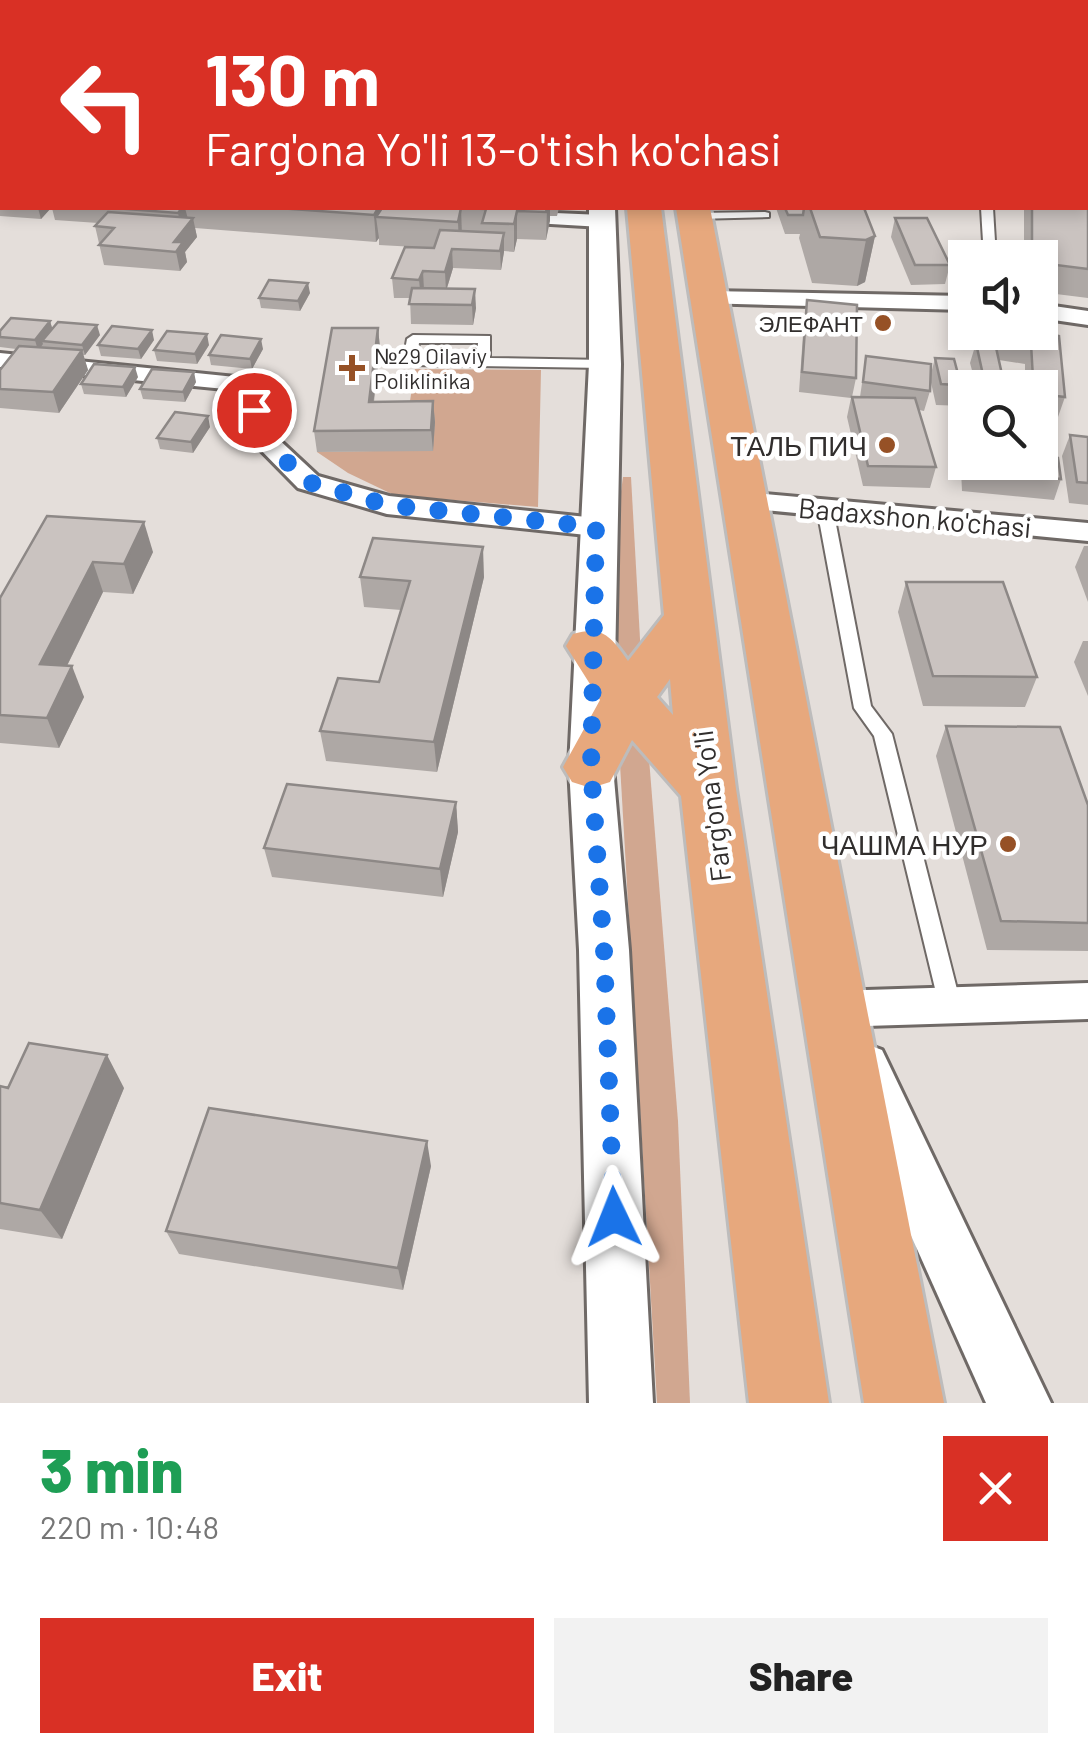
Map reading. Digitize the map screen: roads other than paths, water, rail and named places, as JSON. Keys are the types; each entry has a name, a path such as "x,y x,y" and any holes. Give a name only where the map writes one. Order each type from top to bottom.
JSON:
{"main road":[{"name":"Farg'ona Yo'li","path":"644,210 708,790 789,1403"},
{"path":"694,212 742,502 904,1403"},
{"path":"591,767 626,699 690,616"},
{"path":"592,646 626,699 708,790"}],"street":[{"path":"487,216 602,214 604,364 591,767 604,950 621,1403"},
{"path":"708,298 948,303"},
{"path":"1058,314 1088,318"},
{"path":"0,360 246,384 262,438 308,482 387,505 596,527"},
{"name":"Badaxshon ko'chasi","path":"742,502 1088,532"},
{"path":"1019,1403 834,1009 1088,1001"}],"lane":[{"path":"987,210 989,240"},
{"path":"694,212 763,211 770,230"},
{"path":"483,362 485,339 413,339 410,361 604,364"},
{"path":"825,509 863,708 883,734 950,1006"}],"place":[{"name":"ЭЛЕФАНТ","path":"883,323"},
{"name":"№29 Oilaviy Poliklinika","path":"352,368"},
{"name":"ТАЛЬ ПИЧ","path":"887,445"},
{"name":"ЧАШМА НУР","path":"1008,844"}]}
